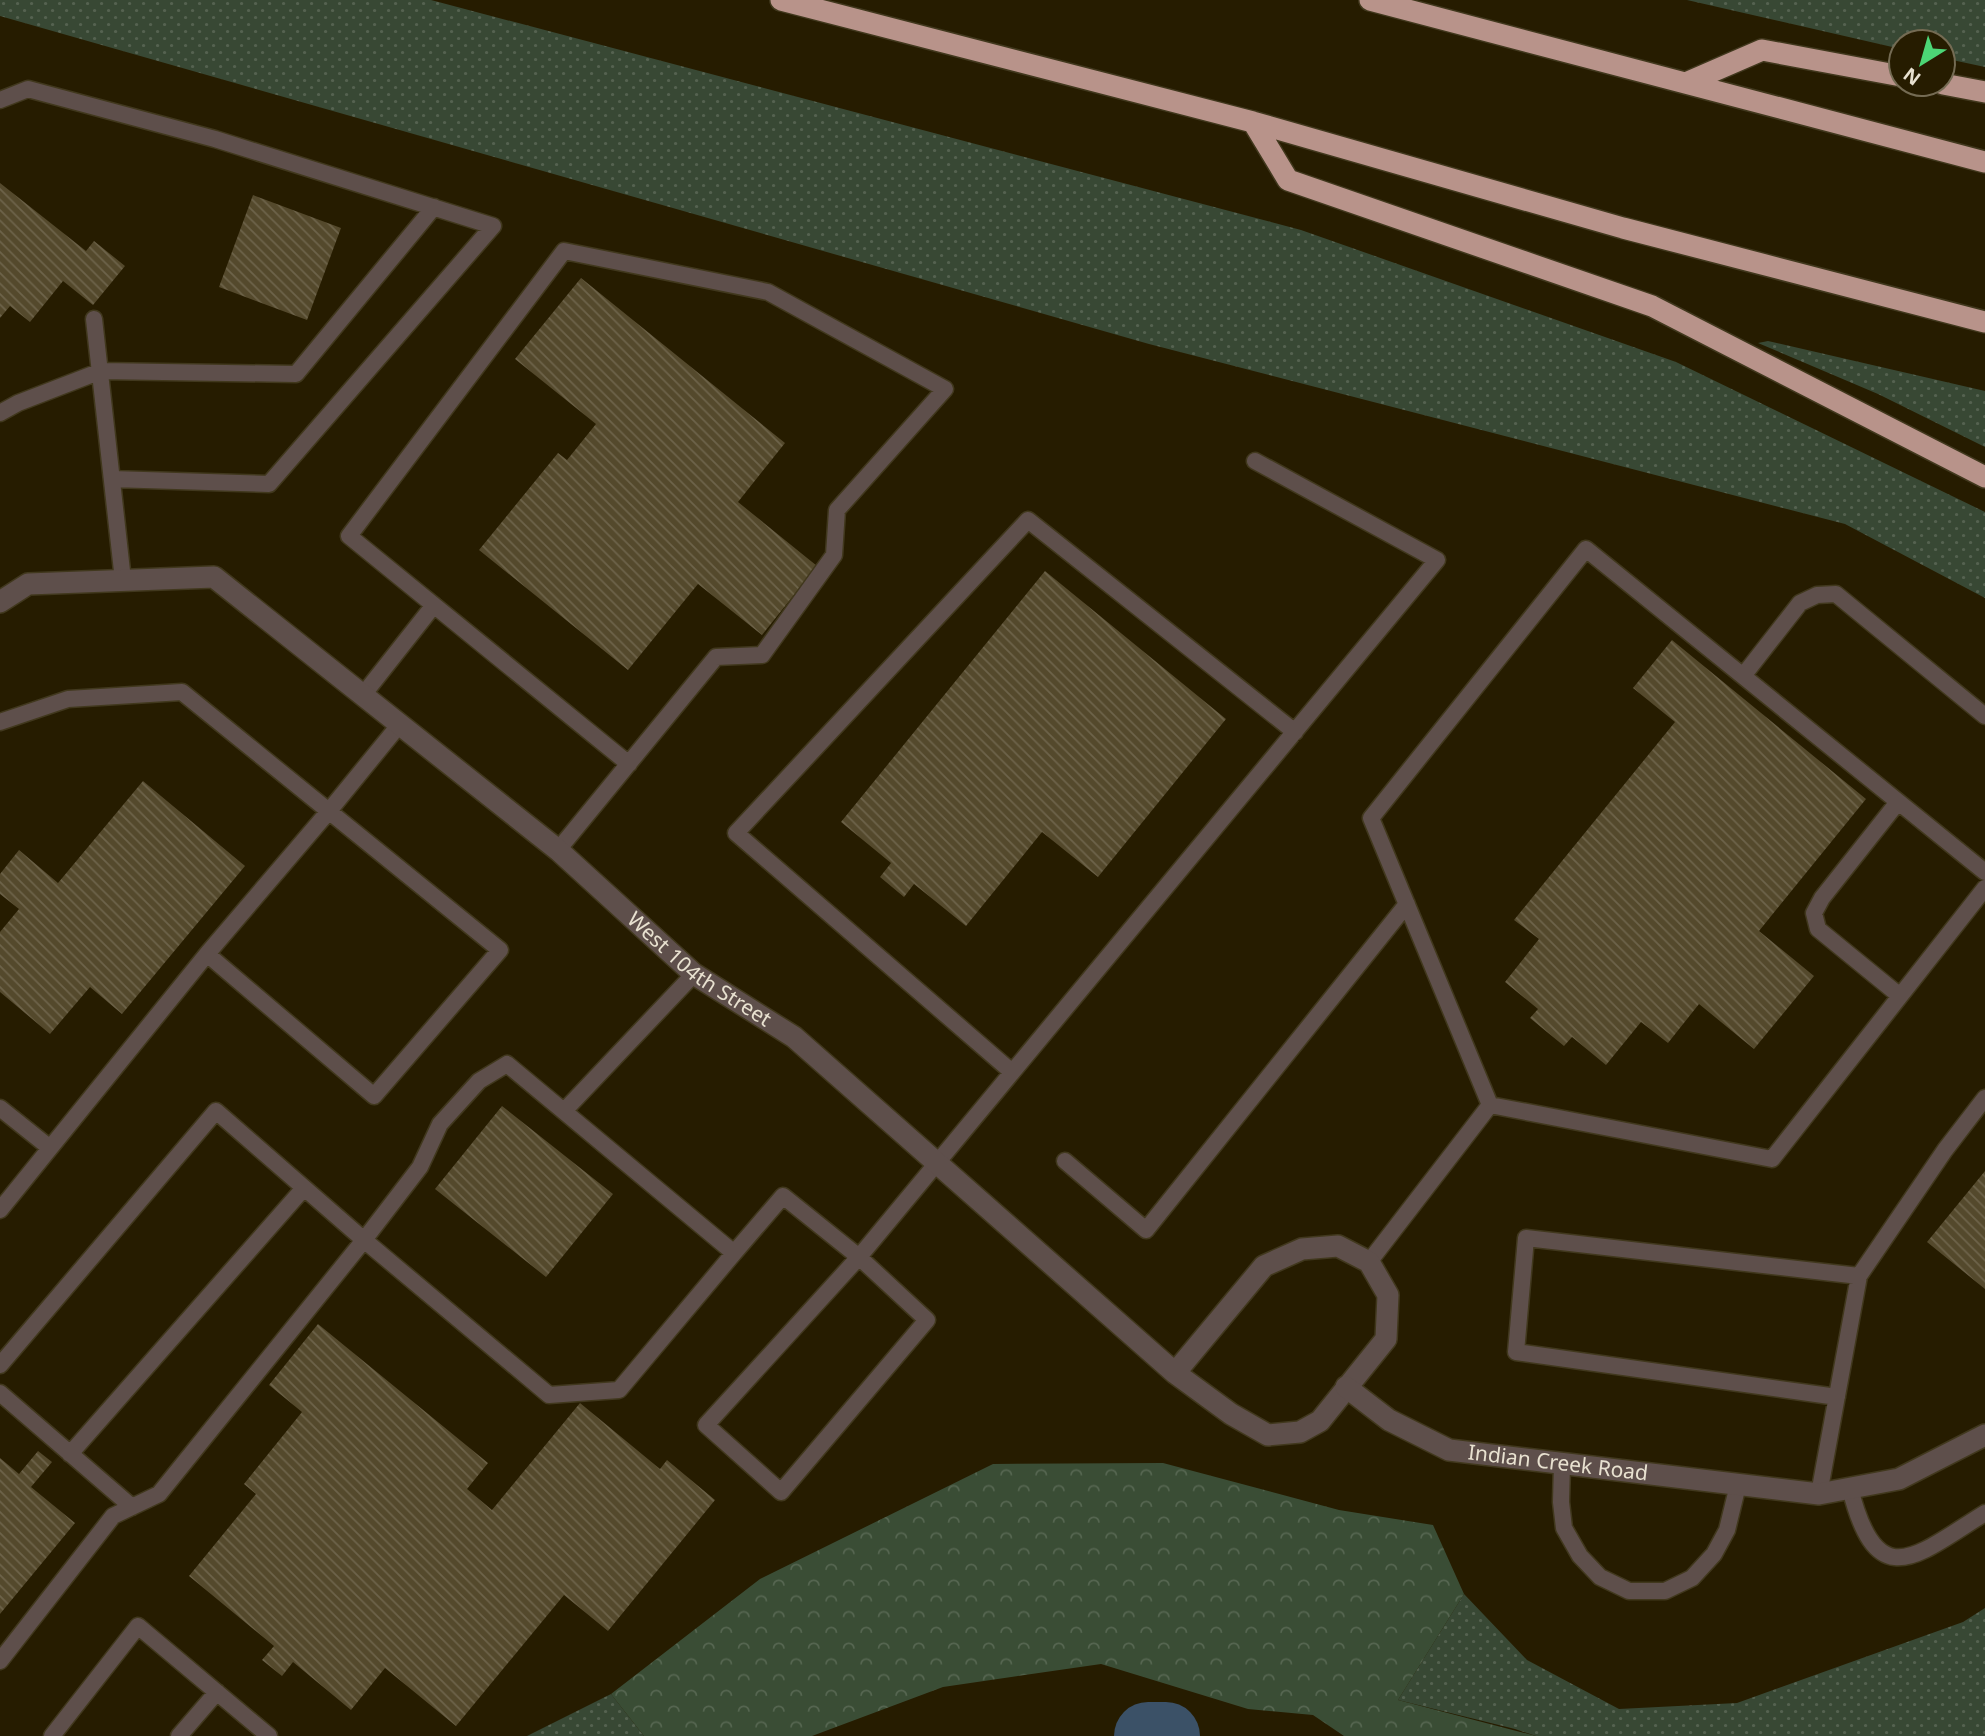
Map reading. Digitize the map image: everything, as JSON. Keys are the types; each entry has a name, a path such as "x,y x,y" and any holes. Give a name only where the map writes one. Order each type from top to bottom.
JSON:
{"highway":[{"path":"781,0 1253,121 1623,228 1985,322"},
{"path":"1370,0 1985,162"},
{"path":"1686,83 1762,50 1887,73"},
{"path":"1957,87 1985,92"},
{"path":"1253,121 1288,180 1652,306 1985,477"}],"street":[{"name":"West 104th Street","path":"123,580 214,577 558,850 694,974 794,1037 1175,1373"},
{"path":"0,602 28,584 123,580"},
{"path":"1338,1246 1369,1262 1388,1295 1386,1339 1320,1421 1300,1432 1268,1435 1231,1414 1175,1373 1264,1265 1302,1249 1338,1246"},
{"name":"Indian Creek Road","path":"1346,1387 1389,1420 1449,1450 1819,1494 1899,1479 1985,1435"}],"lane":[{"path":"0,100 28,89 215,139 493,226 269,484 112,479"},
{"path":"0,413 18,403 101,371 296,374 434,207"},
{"path":"558,850 629,764 716,657 762,655 834,555 837,510 945,389 768,292 564,251 349,536 629,764"},
{"path":"94,319 123,580"},
{"path":"0,1365 216,1111 364,1240 549,1395 620,1390 783,1196 859,1257 927,1320 781,1492 706,1425 859,1257 1437,560 1255,461"},
{"path":"1012,1072 736,833 1028,520 1295,732"},
{"path":"1490,1105 1371,818 1586,549 1985,872"},
{"path":"1743,676 1800,603 1817,595 1836,594 1985,716"},
{"path":"363,695 434,605"},
{"path":"0,722 68,699 182,692 500,950 374,1096 207,954"},
{"path":"0,1209 207,954 400,724"},
{"path":"1898,802 1822,898 1814,913 1818,929 1900,996"},
{"path":"1490,1105 1772,1159 1985,888"},
{"path":"1065,1161 1146,1230 1407,904"},
{"path":"565,1110 694,974"},
{"path":"0,1661 113,1517 159,1494 421,1167 440,1124 479,1081 507,1065 565,1110 734,1253"},
{"path":"1819,1494 1859,1276 1945,1150 1985,1098"},
{"path":"1369,1262 1490,1105"},
{"path":"0,1108 50,1148"},
{"path":"70,1454 304,1188"},
{"path":"1837,1396 1516,1352 1526,1238 1859,1276"},
{"path":"0,1393 132,1507"},
{"path":"1562,1464 1560,1502 1564,1528 1580,1556 1600,1577 1629,1591 1665,1591 1692,1578 1714,1554 1727,1530 1738,1485"},
{"path":"1850,1489 1866,1537 1879,1550 1900,1559 1916,1556 1985,1513"},
{"path":"52,1736 138,1626 268,1736"},
{"path":"179,1736 216,1692"}],"green space":[{"path":"0,0 431,0 1301,230 1676,362 1985,512 1985,598 1845,524 1149,344 0,16"},
{"path":"1687,0 1985,0 1985,67 1957,61 1957,28 1887,28 1887,46"},
{"path":"1768,341 1985,391 1985,447 1878,394 1758,343"},
{"path":"1163,1463 1339,1510 1433,1525 1464,1594 1398,1700 1536,1736 1344,1736 1313,1715 1248,1709 1101,1664 943,1687 812,1736 644,1736 611,1694 760,1579 993,1464"},
{"path":"1464,1594 1527,1660 1619,1709 1737,1703 1963,1622 1985,1608 1985,1736 1536,1736 1398,1700"},
{"path":"611,1694 644,1736 527,1736"}],"building":[{"path":"0,183 86,251 94,241 125,266 93,305 63,281 30,322 10,306 0,318"},
{"path":"253,195 341,228 307,320 219,287"},
{"path":"581,278 785,443 738,502 817,566 762,635 698,584 628,670 479,550 558,453 567,460 596,424 515,359"},
{"path":"1045,571 1226,719 1098,877 1042,832 966,926 914,884 904,897 880,877 891,863 841,822"},
{"path":"1672,640 1866,799 1759,931 1814,976 1754,1049 1699,1004 1668,1043 1641,1022 1606,1065 1572,1037 1564,1046 1530,1018 1538,1009 1505,982 1539,939 1514,920 1675,722 1633,688"},
{"path":"143,781 245,866 122,1014 90,987 50,1034 0,992 0,932 19,909 0,894 0,874 19,850 58,883"},
{"path":"502,1106 613,1194 546,1277 435,1189"},
{"path":"1985,1171 1985,1289 1927,1242"},
{"path":"318,1324 488,1463 467,1489 492,1510 580,1403 660,1469 667,1460 715,1500 608,1631 564,1595 456,1726 385,1668 351,1710 293,1662 282,1676 262,1660 274,1646 189,1576 256,1494 244,1484 302,1412 269,1385"},
{"path":"38,1451 52,1462 31,1487 75,1523 0,1614 0,1458 19,1474"}],"waterway":[{"path":"1148,1736 1166,1736"}]}
